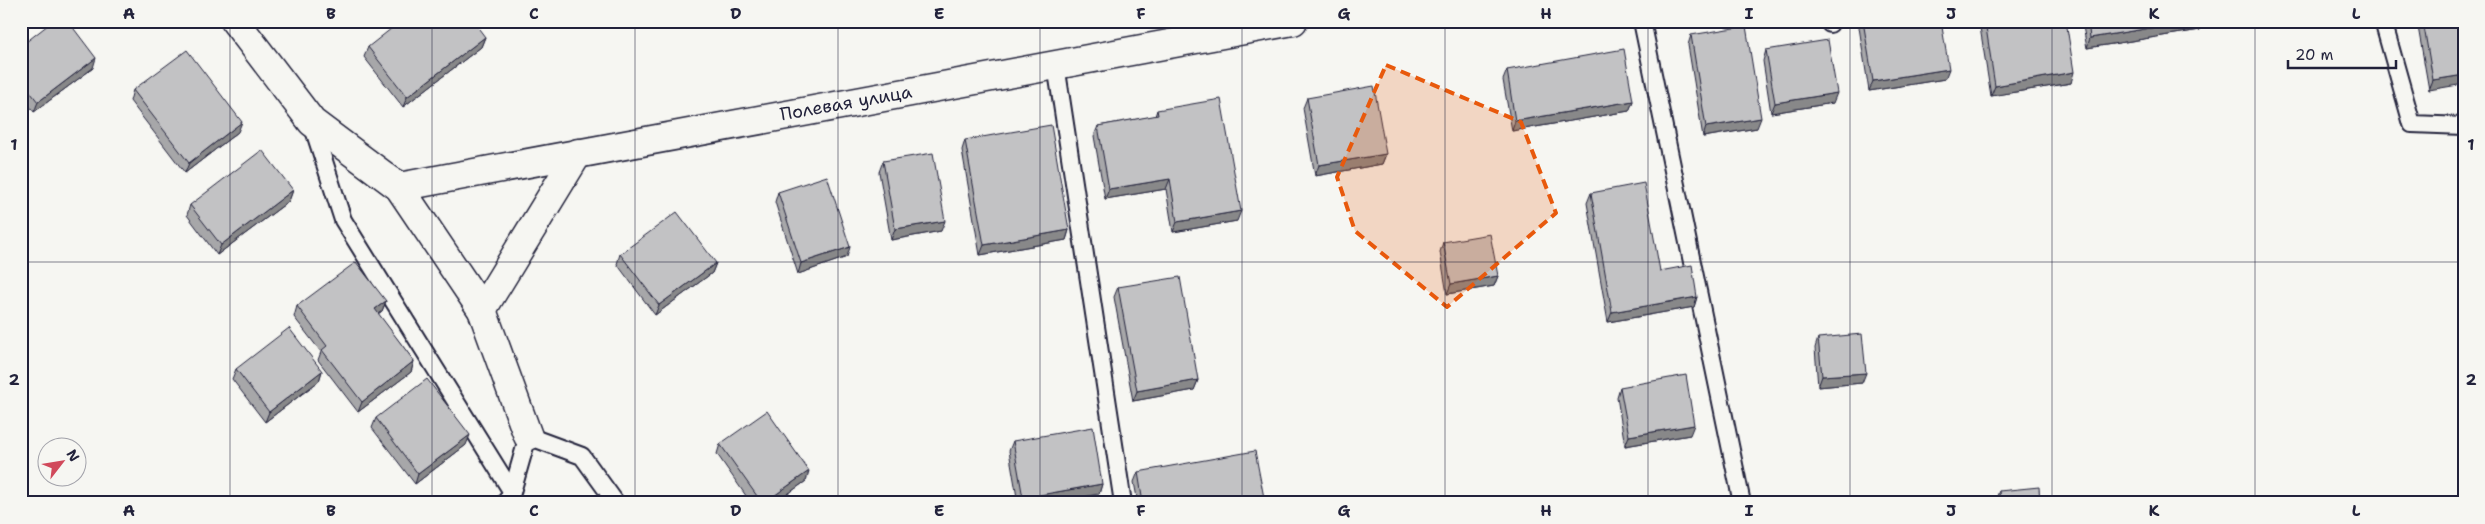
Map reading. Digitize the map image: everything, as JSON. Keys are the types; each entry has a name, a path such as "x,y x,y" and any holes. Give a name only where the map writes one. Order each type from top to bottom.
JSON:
{"street":[{"path":"235,21 312,122 399,188 482,310 528,436"},
{"name":"Полевая улица","path":"399,188 578,153 1293,21"},
{"path":"482,310 578,153"}],"lane":[{"path":"1642,21 1742,503"},
{"path":"2383,21 2412,124 2464,126"},
{"path":"1056,64 1123,503"},
{"path":"312,122 343,220 508,497"},
{"path":"508,497 528,436 582,456 616,503"}],"highlighted area":[{"path":"1386,65 1521,122 1556,213 1447,307 1355,231 1337,177"}],"building":[{"path":"53,21 68,21 96,58 38,102 21,80 21,46"},
{"path":"401,21 473,21 485,37 407,97 368,47"},
{"path":"1863,21 1941,21 1949,69 1873,81"},
{"path":"1985,21 2066,21 2074,72 1995,86"},
{"path":"2088,21 2193,21 2090,38"},
{"path":"2423,21 2464,21 2464,75 2433,80"},
{"path":"1746,26 1761,118 1706,127 1691,35"},
{"path":"1828,40 1837,93 1775,103 1766,50"},
{"path":"1624,49 1633,101 1515,121 1507,70"},
{"path":"187,50 242,122 189,163 133,90"},
{"path":"1374,86 1386,154 1319,165 1307,98"},
{"path":"1221,99 1241,211 1177,222 1170,179 1109,189 1098,126 1158,115 1157,110"},
{"path":"1051,125 1069,230 984,245 965,140"},
{"path":"262,150 293,190 221,245 190,205"},
{"path":"933,153 945,221 895,229 883,161"},
{"path":"827,176 850,247 801,263 778,192"},
{"path":"1644,183 1660,271 1692,265 1697,297 1612,312 1591,193"},
{"path":"677,212 716,263 659,305 620,254"},
{"path":"1490,234 1498,276 1451,284 1443,242"},
{"path":"356,262 386,301 375,309 414,361 362,402 322,350 327,346 297,306"},
{"path":"1180,277 1198,380 1137,391 1118,287"},
{"path":"289,328 322,371 269,412 236,369"},
{"path":"1862,334 1866,373 1822,376 1818,338"},
{"path":"1686,375 1694,425 1629,436 1620,387"},
{"path":"427,379 470,435 418,474 376,418"},
{"path":"767,411 809,471 762,503 720,444"},
{"path":"1093,427 1102,484 1023,498 1013,441"},
{"path":"1255,451 1265,503 1143,503 1138,472"},
{"path":"2039,487 2040,503 2000,503 1999,491"}]}
